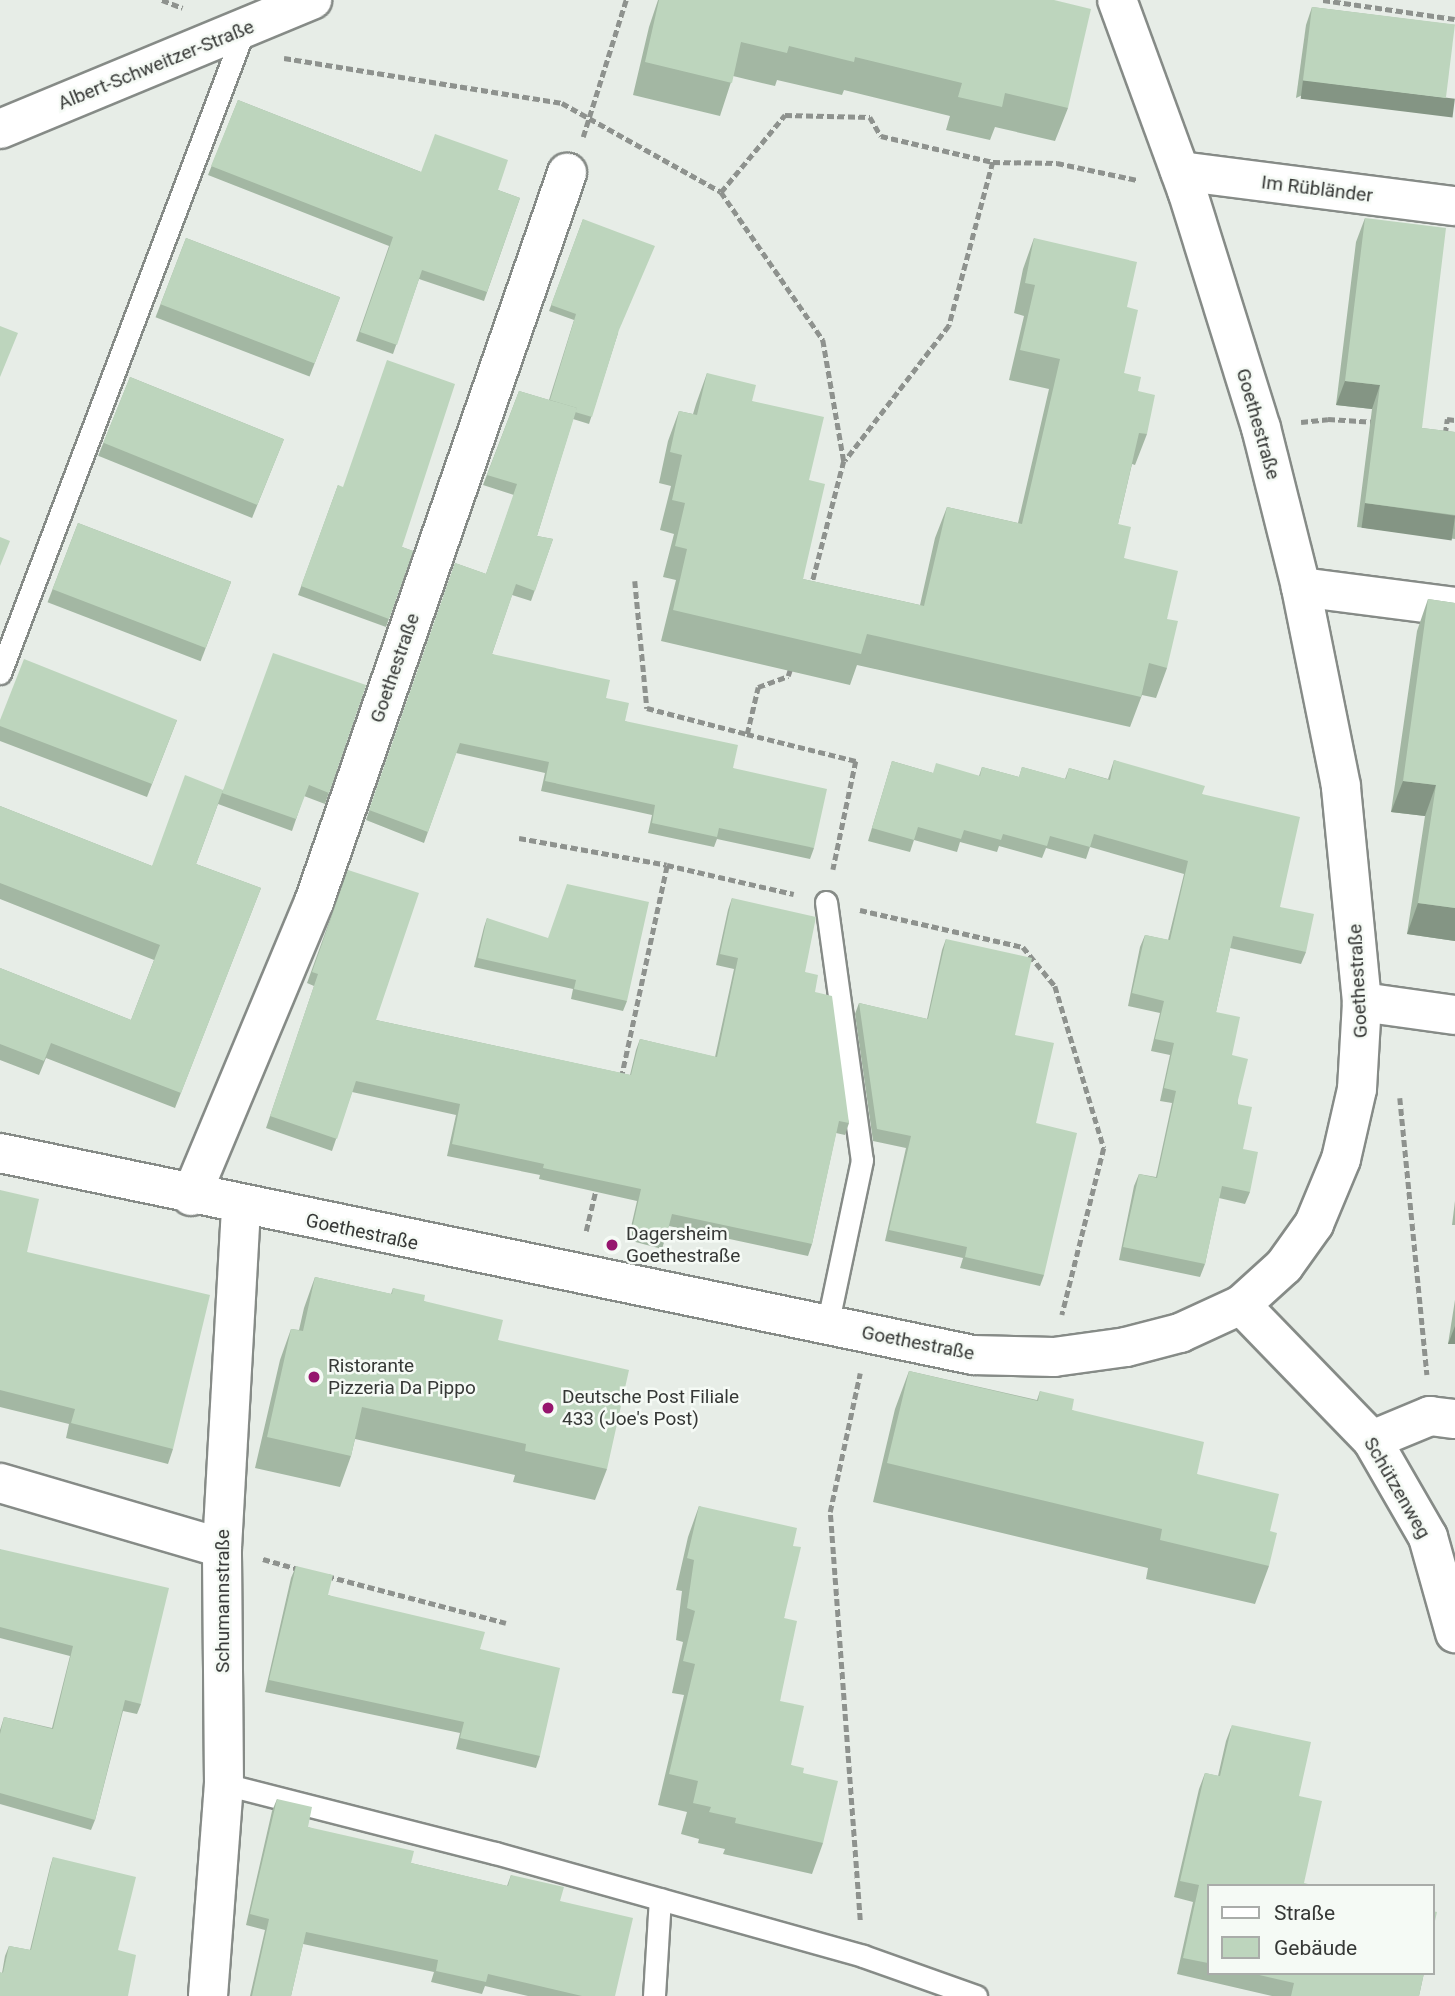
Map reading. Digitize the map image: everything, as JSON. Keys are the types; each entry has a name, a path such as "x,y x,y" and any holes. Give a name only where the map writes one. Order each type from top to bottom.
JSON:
{"street":[{"name":"Albert-Schweitzer-Straße","path":"0,129 312,0"},
{"name":"Goethestraße","path":"0,1153 241,1207 973,1355 1054,1357 1126,1347 1180,1333 1241,1305 1284,1266 1314,1224 1341,1159 1357,1089 1362,1002 1341,786 1301,587 1261,428 1183,181 1118,0"},
{"name":"Goethestraße","path":"191,1196 314,902 567,173"},
{"name":"Im Rübländer","path":"1183,181 1455,206"},
{"path":"1301,587 1455,607"},
{"path":"1362,1002 1455,1014"},
{"name":"Schumannstraße","path":"208,1996 224,1784 222,1548 241,1207"},
{"name":"Schützenweg","path":"1241,1305 1372,1440 1428,1537 1455,1633"},
{"path":"1372,1440 1443,1417"},
{"path":"0,1483 222,1548"}],"lane":[{"path":"0,673 244,30"},
{"path":"826,902 862,1160 827,1326"},
{"path":"224,1784 660,1899 863,1956 976,1996"},
{"path":"654,1996 660,1899"}],"path":[{"path":"162,0 244,30 285,58 562,103 721,192 823,340 844,461"},
{"path":"567,173 591,118 626,0"},
{"path":"1323,0 1455,19"},
{"path":"721,192 785,115 870,117 881,136 993,162 1057,163 1183,181"},
{"path":"809,596 844,461 949,326 993,162"},
{"path":"1261,428 1328,418 1390,423"},
{"path":"1433,438 1444,441 1447,419 1455,420"},
{"path":"635,580 647,708 856,761 826,902"},
{"path":"747,734 758,687 788,676 792,663"},
{"path":"519,838 667,865"},
{"path":"1400,1088 1443,1417"},
{"path":"863,1956 830,1511 869,1334"},
{"path":"222,1548 506,1623"}],"building":[{"path":"659,0 1054,0 1091,9 1068,108 1005,93 1002,107 958,97 962,83 855,57 854,62 789,46 787,53 741,42 732,83 645,62"},
{"path":"1312,7 1455,25 1446,98 1303,80"},
{"path":"238,100 421,172 435,134 508,160 498,190 520,198 487,292 422,270 397,345 360,332 393,237 211,166"},
{"path":"1365,218 1446,228 1422,428 1455,432 1455,515 1365,503 1380,385 1345,381"},
{"path":"583,219 655,246 619,330 592,417 575,412 577,408 550,400 576,314 551,305"},
{"path":"186,238 340,297 315,363 161,304"},
{"path":"1034,238 1137,262 1127,307 1138,310 1124,373 1141,377 1138,391 1155,395 1147,434 1139,433 1118,524 1131,527 1124,558 1178,571 1167,619 1178,621 1167,668 1149,663 1141,697 867,634 861,654 673,610 687,549 675,546 685,503 672,500 682,455 670,452 679,411 697,415 707,373 756,385 752,401 824,417 809,480 825,484 803,579 924,606 947,507 1022,524 1060,359 1020,350 1035,285 1025,283"},
{"path":"0,326 18,333 0,377"},
{"path":"387,360 455,384 402,547 413,551 389,619 301,586 338,485 343,487"},
{"path":"130,377 284,439 257,505 103,443"},
{"path":"519,391 577,408 537,536 553,539 535,591 516,584 492,654 610,680 606,698 629,703 625,721 738,745 733,768 827,789 814,848 719,828 717,837 652,823 655,805 545,781 549,762 460,743 428,832 369,810 455,563 486,574 517,484 487,475"},
{"path":"78,523 231,582 206,648 53,589"},
{"path":"0,537 10,541 0,566"},
{"path":"1428,599 1455,603 1455,908 1418,903 1436,785 1403,781"},
{"path":"273,653 366,685 329,793 309,785 296,819 222,793"},
{"path":"24,659 177,720 152,784 0,726"},
{"path":"1114,760 1205,786 1202,794 1300,817 1280,907 1314,914 1306,952 1233,936 1216,1012 1240,1017 1232,1055 1248,1059 1237,1104 1252,1107 1243,1149 1258,1152 1250,1192 1222,1186 1205,1264 1123,1247 1139,1174 1157,1178 1176,1091 1164,1088 1174,1043 1155,1039 1164,1001 1132,993 1145,935 1170,940 1188,861 1094,834 1090,847 1050,836 1047,846 1003,834 1001,840 964,830 961,839 918,827 914,840 872,828 892,761 933,773 936,763 980,776 982,767 1019,777 1022,767 1066,779 1069,768 1110,780"},
{"path":"185,775 223,790 196,864 261,888 181,1093 51,1043 44,1061 0,1044 0,968 131,1020 160,945 0,883 0,806 152,866"},
{"path":"348,870 419,893 376,1020 631,1075 640,1039 717,1057 738,958 720,954 732,898 816,917 805,972 818,975 815,992 832,996 849,1123 839,1121 812,1244 672,1214 666,1237 632,1229 641,1189 543,1168 544,1164 452,1144 460,1104 356,1081 337,1139 270,1116 318,974 312,972"},
{"path":"567,884 649,902 627,1001 574,989 576,980 478,958 487,918 548,938"},
{"path":"946,939 1032,958 1015,1035 1054,1043 1036,1123 1077,1133 1044,1275 965,1257 967,1247 889,1230 911,1136 877,1129 859,1003 928,1019"},
{"path":"0,1190 39,1199 27,1252 210,1295 173,1449 71,1423 75,1409 0,1390"},
{"path":"315,1277 392,1294 393,1288 425,1295 424,1301 503,1320 498,1340 629,1370 607,1469 525,1451 526,1444 362,1407 351,1456 267,1437 291,1329 303,1331"},
{"path":"909,1371 1038,1401 1040,1391 1074,1399 1072,1410 1204,1442 1197,1474 1279,1494 1270,1531 1277,1533 1269,1566 1160,1540 1162,1529 887,1463"},
{"path":"699,1506 797,1528 793,1546 801,1547 784,1618 797,1621 780,1701 804,1706 791,1765 804,1768 803,1773 838,1781 823,1843 735,1823 736,1818 709,1812 711,1807 693,1803 698,1781 669,1774 695,1664 683,1661 695,1611 687,1608 694,1560 687,1558"},
{"path":"0,1549 169,1588 141,1704 125,1700 95,1820 0,1793 0,1734 4,1717 53,1729 73,1646 0,1627"},
{"path":"296,1566 333,1575 328,1595 485,1632 480,1649 560,1668 540,1756 460,1738 464,1722 269,1680"},
{"path":"1232,1725 1311,1742 1299,1796 1322,1801 1304,1883 1308,1884 1206,1884 1206,1963 1183,1958 1199,1885 1180,1881 1205,1773 1220,1776"},
{"path":"277,1799 312,1807 308,1827 414,1851 411,1863 508,1886 511,1875 564,1887 560,1901 633,1918 615,1996 582,1996 488,1974 486,1982 436,1971 438,1960 306,1932 291,1996 252,1996 269,1919 250,1914"},
{"path":"53,1857 136,1877 118,1950 136,1955 128,1996 0,1996 0,1972 3,1973 9,1946 31,1950"},
{"path":"1260,1975 1424,1975 1419,1996 1291,1996 1294,1983"}],"place":[{"name":"Dagersheim Goethestraße","path":"612,1245"},
{"name":"Ristorante Pizzeria Da Pippo","path":"314,1377"},
{"name":"Deutsche Post Filiale 433 (Joe's Post)","path":"548,1408"}]}
